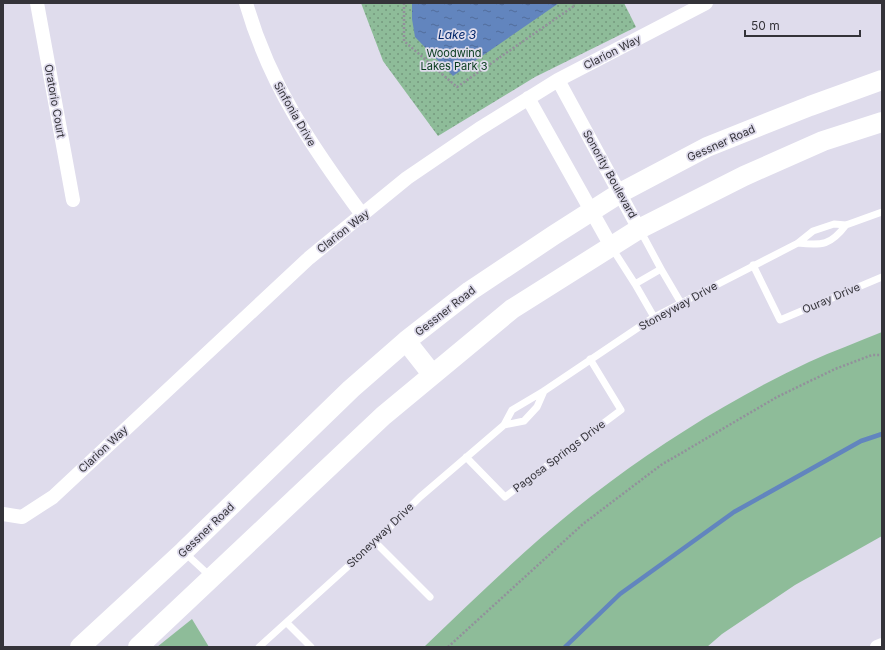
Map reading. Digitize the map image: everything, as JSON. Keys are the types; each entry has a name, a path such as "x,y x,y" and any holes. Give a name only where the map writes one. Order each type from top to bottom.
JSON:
{"main road":[{"name":"Gessner Road","path":"80,647 184,551 351,389 406,341 470,291 620,193 707,147 810,106 881,84"},
{"path":"138,647 213,578 383,416 512,309 639,229 744,176 823,142 882,122"},
{"path":"406,341 432,374"}],"street":[{"name":"Oratorio Court","path":"37,3 73,200"},
{"name":"Sinfonia Drive","path":"246,3 255,35 276,81 303,132 363,216"},
{"name":"Clarion Way","path":"3,514 22,517 53,496 309,258 363,216 407,178 528,98 558,80 706,3"},
{"name":"Sonority Boulevard","path":"558,80 639,229"},
{"path":"528,98 611,246"},
{"path":"878,647 882,645"}],"lane":[{"name":"Stoneyway Drive","path":"259,647 376,542 420,497 504,425 512,410 544,391 654,317 798,243 813,231 834,224 846,225 882,212"},
{"name":"Stoneyway Drive","path":"798,243 816,245 837,238 846,225"},
{"name":"Sonority Boulevard","path":"639,229 681,303"},
{"path":"611,246 654,317"},
{"name":"Ouray Drive","path":"753,265 780,320 882,277"},
{"path":"635,284 661,269"},
{"name":"Pagosa Springs Drive","path":"466,457 505,498 621,410 590,359"},
{"name":"Stoneyway Drive","path":"504,425 524,421 537,407 544,391"},
{"path":"376,542 430,597"},
{"path":"184,551 213,578"},
{"path":"287,623 311,647"}],"path":[{"path":"404,3 404,41 457,87 574,6 574,3"},
{"path":"448,647 583,524 661,465 777,397 835,369 872,356 882,355"}],"green space":[{"name":"Woodwind Lakes Park 3","path":"361,3 624,3 636,27 535,77 438,136 383,61"},
{"path":"882,332 882,536 795,585 722,634 707,647 424,647 561,520 657,448 706,417 757,388 818,358"},
{"path":"192,619 209,647 157,647"}],"water":[{"name":"Lake 3","path":"412,3 559,3 453,76 415,37 412,19"}],"waterway":[{"path":"565,647 620,594 734,512 861,441 882,434"}]}
